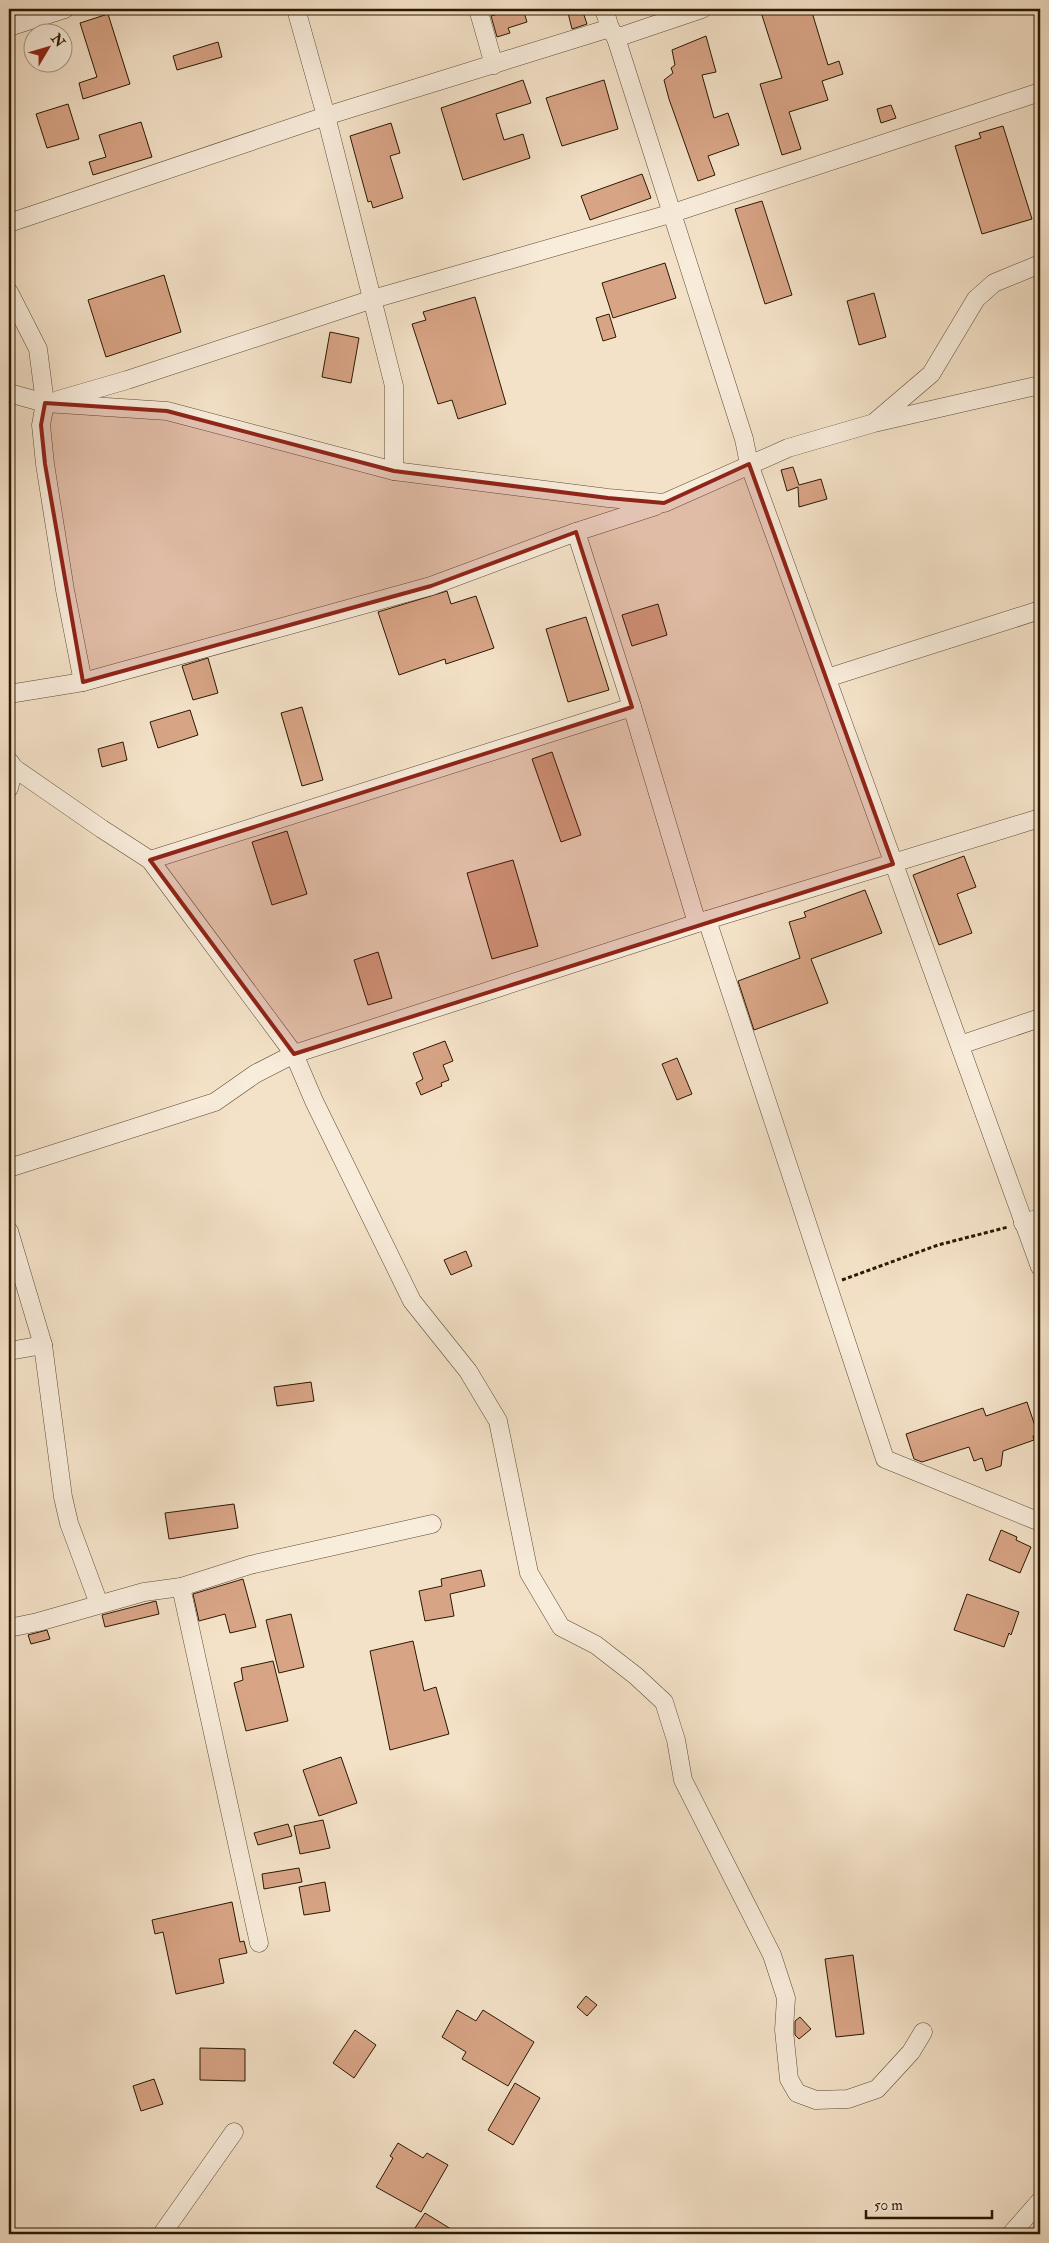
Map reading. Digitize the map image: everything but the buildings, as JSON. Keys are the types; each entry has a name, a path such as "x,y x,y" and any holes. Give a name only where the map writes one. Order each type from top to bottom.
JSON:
{"street":[{"path":"9,27 65,9"},
{"path":"296,9 374,299 394,386 394,471"},
{"path":"478,9 494,66"},
{"path":"604,9 673,213 744,439 749,464 1040,1267"},
{"path":"9,223 326,116 494,66 702,9"},
{"path":"45,404 127,380 374,299 673,213 1040,92"},
{"path":"874,423 931,374 976,299 994,283 1040,264"},
{"path":"9,292 38,349 45,404 41,425 45,464 65,590 83,682"},
{"path":"9,694 83,682 431,586 576,532 664,503 788,448 874,423 1040,385"},
{"path":"9,393 45,404 167,411 394,471 608,498 664,503"},
{"path":"576,532 702,922 828,1285 885,1459 1040,1522"},
{"path":"827,678 1040,610"},
{"path":"150,860 632,707"},
{"path":"11,765 150,860 294,1054 412,1301 468,1371 498,1421 529,1573 561,1626 596,1645 636,1676 664,1702 676,1740 683,1780 772,1956 786,1998 784,2030 789,2079 797,2093 816,2100 848,2099 877,2089 911,2052 923,2032"},
{"path":"9,788 11,765"},
{"path":"9,1168 215,1102 255,1074 294,1054 702,922 1040,818"},
{"path":"960,1044 1040,1018"},
{"path":"1023,1223 1040,1218"},
{"path":"9,1231 43,1345 68,1523 98,1604"},
{"path":"9,1351 43,1345"},
{"path":"9,1628 144,1592 181,1587 250,1565 432,1524"},
{"path":"181,1587 259,1942"},
{"path":"162,2234 234,2132"},
{"path":"1010,2234 1040,2201"}],"path":[{"path":"828,1285 938,1245 1023,1223"}],"highlighted area":[{"path":"45,403 167,411 394,471 608,498 664,503 749,464 893,864 294,1054 150,860 632,707 576,532 431,586 83,682 45,464 41,425"}]}
